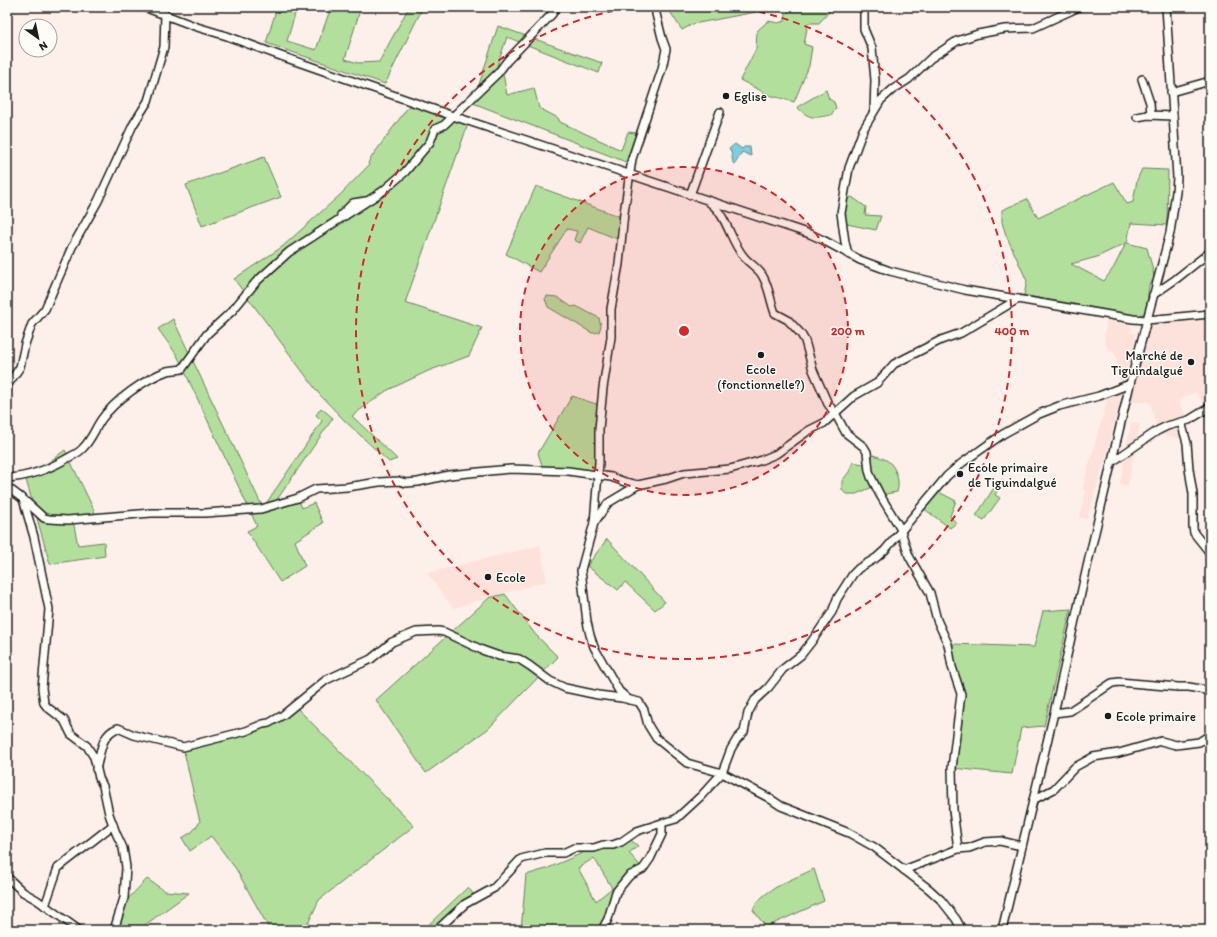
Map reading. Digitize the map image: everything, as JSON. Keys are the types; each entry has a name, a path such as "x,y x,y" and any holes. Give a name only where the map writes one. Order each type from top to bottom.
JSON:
{"street":[{"path":"144,7 165,14 197,28 227,36 285,58 453,116 810,234 848,254 890,271 965,290 1018,300 1147,320 1210,314"},
{"path":"7,478 25,476 39,472 60,463 79,452 92,437 101,420 113,405 147,381 168,371 182,369 207,334 232,311 256,282 289,252 370,200 405,172 430,142 435,129 444,125 498,73 552,14 556,7"},
{"path":"629,700 619,691 594,647 587,622 581,570 594,523 598,476 599,429 603,388 611,337 611,309 620,264 629,174 632,159 662,69 666,50 657,20 656,7"},
{"path":"864,7 864,29 872,48 875,80 874,111"},
{"path":"848,254 841,213 844,193 851,162 863,130 881,100 892,90 909,79 932,58 957,41 978,34 1005,29 1033,28 1079,7"},
{"path":"1002,930 1130,384 1170,233 1176,192 1176,151 1166,7"},
{"path":"7,386 20,368 25,344 32,324 45,308 72,247 98,201 133,125 148,101 164,47 165,14"},
{"path":"1142,79 1150,103 1151,115"},
{"path":"1171,92 1210,81"},
{"path":"690,195 720,112"},
{"path":"1138,117 1151,115 1173,116"},
{"path":"705,200 716,208 721,214 733,242 745,258 762,273 775,313 788,320 801,334 822,394 836,413 846,433 864,447 867,452 871,477 901,532 909,556 930,593 937,620 948,644 952,666 961,694 952,768 953,810 958,849"},
{"path":"1153,295 1210,252"},
{"path":"594,523 608,503 638,485 666,479 684,473 730,469 759,461 776,454 808,431 824,423 854,396 877,383 894,364 941,340 961,333 1018,300"},
{"path":"437,930 465,904 494,888 521,859 545,853 563,853 574,848 594,848 603,845 613,845 637,832 676,819 702,796 722,773 731,749 737,739 744,732 748,713 755,700 768,688 783,669 801,655 812,642 832,612 837,599 853,574 859,568 881,554 947,476 962,463 1003,434 1039,414 1059,406 1099,396 1130,384"},
{"path":"1112,462 1157,431 1167,426 1189,420 1210,406"},
{"path":"1181,422 1187,442 1193,494 1194,533 1210,553"},
{"path":"7,487 44,518 49,520 68,520 151,513 205,513 261,509 298,498 316,489 346,487 379,482 418,482 449,475 511,469 568,471 611,477 638,485"},
{"path":"23,499 34,537 49,609 42,688 44,703 64,720 71,734 87,746 94,757 96,769 103,786 113,825 123,848 126,867 124,898 114,930"},
{"path":"96,769 103,744 110,731 118,728 134,735 183,747 246,731 269,723 283,715 326,680 371,659 392,642 416,632 444,632 482,650 499,656 519,659 550,681 565,688 639,702 644,710 648,725 656,738 687,763 722,773 786,809 849,833 874,847 941,900 953,915 962,930"},
{"path":"1054,713 1070,711 1108,686 1119,682 1158,686 1189,687 1210,691"},
{"path":"1033,800 1054,789 1075,767 1093,757 1119,753 1161,741 1176,745 1199,742 1210,735"},
{"path":"604,929 616,892 629,876 643,869 650,859 662,834 662,823"},
{"path":"45,906 58,868 113,825"},
{"path":"904,870 958,849 993,841 1022,846"},
{"path":"7,877 23,892 79,930"}],"shaded area":[{"path":"1210,314 1210,406 1207,409 1195,392 1178,401 1189,420 1182,422 1187,433 1180,438 1166,436 1157,431 1150,402 1126,402 1147,320"},
{"path":"1112,320 1132,326 1130,333 1136,334 1125,381 1122,383 1114,369 1117,361 1115,352 1108,350 1104,340 1106,321"},
{"path":"1122,391 1106,457 1087,519 1079,517 1086,491 1082,489 1108,397 1110,394"},
{"path":"1131,422 1140,424 1128,486 1120,484"},
{"name":"Ecole","path":"540,545 547,581 453,608 427,573"}],"green space":[{"path":"277,7 297,7 287,41 316,50 331,7 361,7 345,59 358,63 379,62 409,7 423,7 385,84 266,43"},
{"path":"667,7 764,7 766,10 693,24 682,30"},
{"path":"794,7 815,7 817,9 827,7 830,11 819,23 808,23 804,44 812,47 809,66 794,102 769,95 740,80 756,49 757,31 768,21 778,23 785,21 786,14"},
{"path":"498,26 602,63 599,73 507,37 496,69 503,74 507,95 534,88 539,108 558,118 560,122 621,150 628,132 636,133 626,162 473,103"},
{"path":"826,90 829,99 834,102 836,108 831,115 812,117 805,114 797,107"},
{"path":"411,103 468,124 405,303 482,328 469,356 428,371 386,391 352,416 397,459 389,462 345,421 320,395 234,279 282,247 340,195 369,165 368,163 373,155"},
{"path":"264,157 281,197 202,226 186,185"},
{"path":"1142,169 1168,170 1167,225 1131,223 1127,243 1147,248 1154,279 1149,285 1146,312 1133,319 1023,299 1027,281 1006,235 1002,222 1002,210 1027,199 1038,218 1114,182 1127,204 1133,202 1137,180","holes":["1126,243 1114,267 1104,281 1071,264 1097,257"]},
{"path":"536,186 624,218 622,241 588,227 580,243 574,240 577,231 567,229 539,272 506,254"},
{"path":"852,197 866,207 865,215 881,216 876,230 842,223 843,200"},
{"path":"547,296 557,297 572,307 576,306 599,318 601,326 599,332 592,333 548,307 545,299"},
{"path":"173,319 263,508 322,421 316,415 321,408 333,418 274,504 298,498 302,508 314,503 323,523 295,541 305,566 280,582 247,531 257,526 177,355 158,329"},
{"path":"572,396 602,406 598,475 544,471 538,453"},
{"path":"65,450 97,519 73,521 78,545 104,542 105,556 50,564 25,476 45,465"},
{"path":"873,455 883,458 893,467 898,481 897,492 880,495 875,486 856,494 846,494 842,490 842,481 849,472 853,462 868,465"},
{"path":"997,483 1000,485 995,495 1000,498 984,520 976,516"},
{"path":"937,491 956,501 950,516 956,523 950,528 923,508"},
{"path":"607,539 665,602 655,610 625,582 618,590 587,566"},
{"path":"505,594 535,634 558,657 488,729 426,773 376,700 489,598"},
{"path":"1071,609 1044,726 1021,728 1012,774 952,768 961,694 952,667 953,644 1034,647 1043,611"},
{"path":"295,706 414,826 319,900 305,930 270,930 236,869 211,836 190,851 182,838 192,832 200,822 183,747 246,731"},
{"path":"627,837 638,846 629,853 643,869 629,876 616,892 602,930 521,930 526,875 546,869 594,848","holes":["594,858 612,888 596,901 578,868"]},
{"path":"814,869 824,901 766,927 753,910 757,903 763,896 779,885"},
{"path":"147,879 165,891 189,893 138,930 114,930 123,904"},
{"path":"468,887 473,894 465,904 437,930 423,930"}],"water":[{"path":"735,144 742,149 744,147 750,147 751,156 742,152 735,164 733,163 731,151 729,149"}],"place":[{"name":"Eglise","path":"726,96"},
{"name":"Ecole (fonctionnelle?)","path":"761,355"},
{"name":"Marché de Tiguindalgué","path":"1191,362"},
{"name":"Ecole primaire de Tiguindalgué","path":"960,474"},
{"name":"Ecole","path":"488,577"},
{"name":"Ecole primaire","path":"1108,716"}]}
